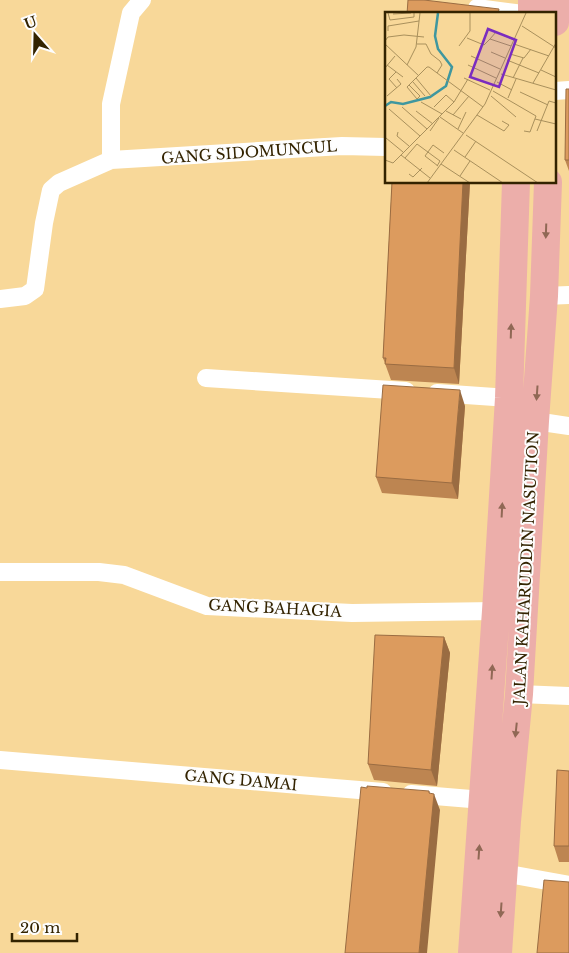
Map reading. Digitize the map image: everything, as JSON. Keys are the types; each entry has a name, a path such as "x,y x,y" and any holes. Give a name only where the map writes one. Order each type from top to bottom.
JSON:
{"highway":[{"name":"JALAN KAHARUDDIN NASUTION","path":"472,953 509,398 516,184"},
{"name":"JALAN KAHARUDDIN NASUTION","path":"498,953 519,694 535,422 557,295 548,184"}],"street":[{"path":"0,299 26,296 35,289 44,223 51,190 59,183 111,160 112,104 132,13 142,0"},
{"path":"458,6 507,12"},
{"path":"556,91 569,90"},
{"name":"GANG SIDOMUNCUL","path":"111,160 342,146 385,147"},
{"path":"206,378 509,398"},
{"path":"535,422 569,426"},
{"name":"GANG BAHAGIA","path":"0,572 99,572 124,575 207,606 352,612 496,611"},
{"path":"519,694 569,696"},
{"name":"GANG DAMAI","path":"0,760 483,800"},
{"path":"503,873 569,885"}],"building":[{"path":"408,0 424,0 499,9 498,12 407,12"},
{"path":"566,89 569,89 569,160 565,160"},
{"path":"392,184 463,184 454,368 385,364 386,358 383,358"},
{"path":"383,385 460,390 452,483 376,477"},
{"path":"375,635 444,637 431,770 368,764"},
{"path":"557,770 569,771 569,846 554,846"},
{"path":"367,786 429,791 429,793 434,794 419,953 345,953 361,787 367,788"},
{"path":"544,880 569,882 569,953 537,953"}]}
